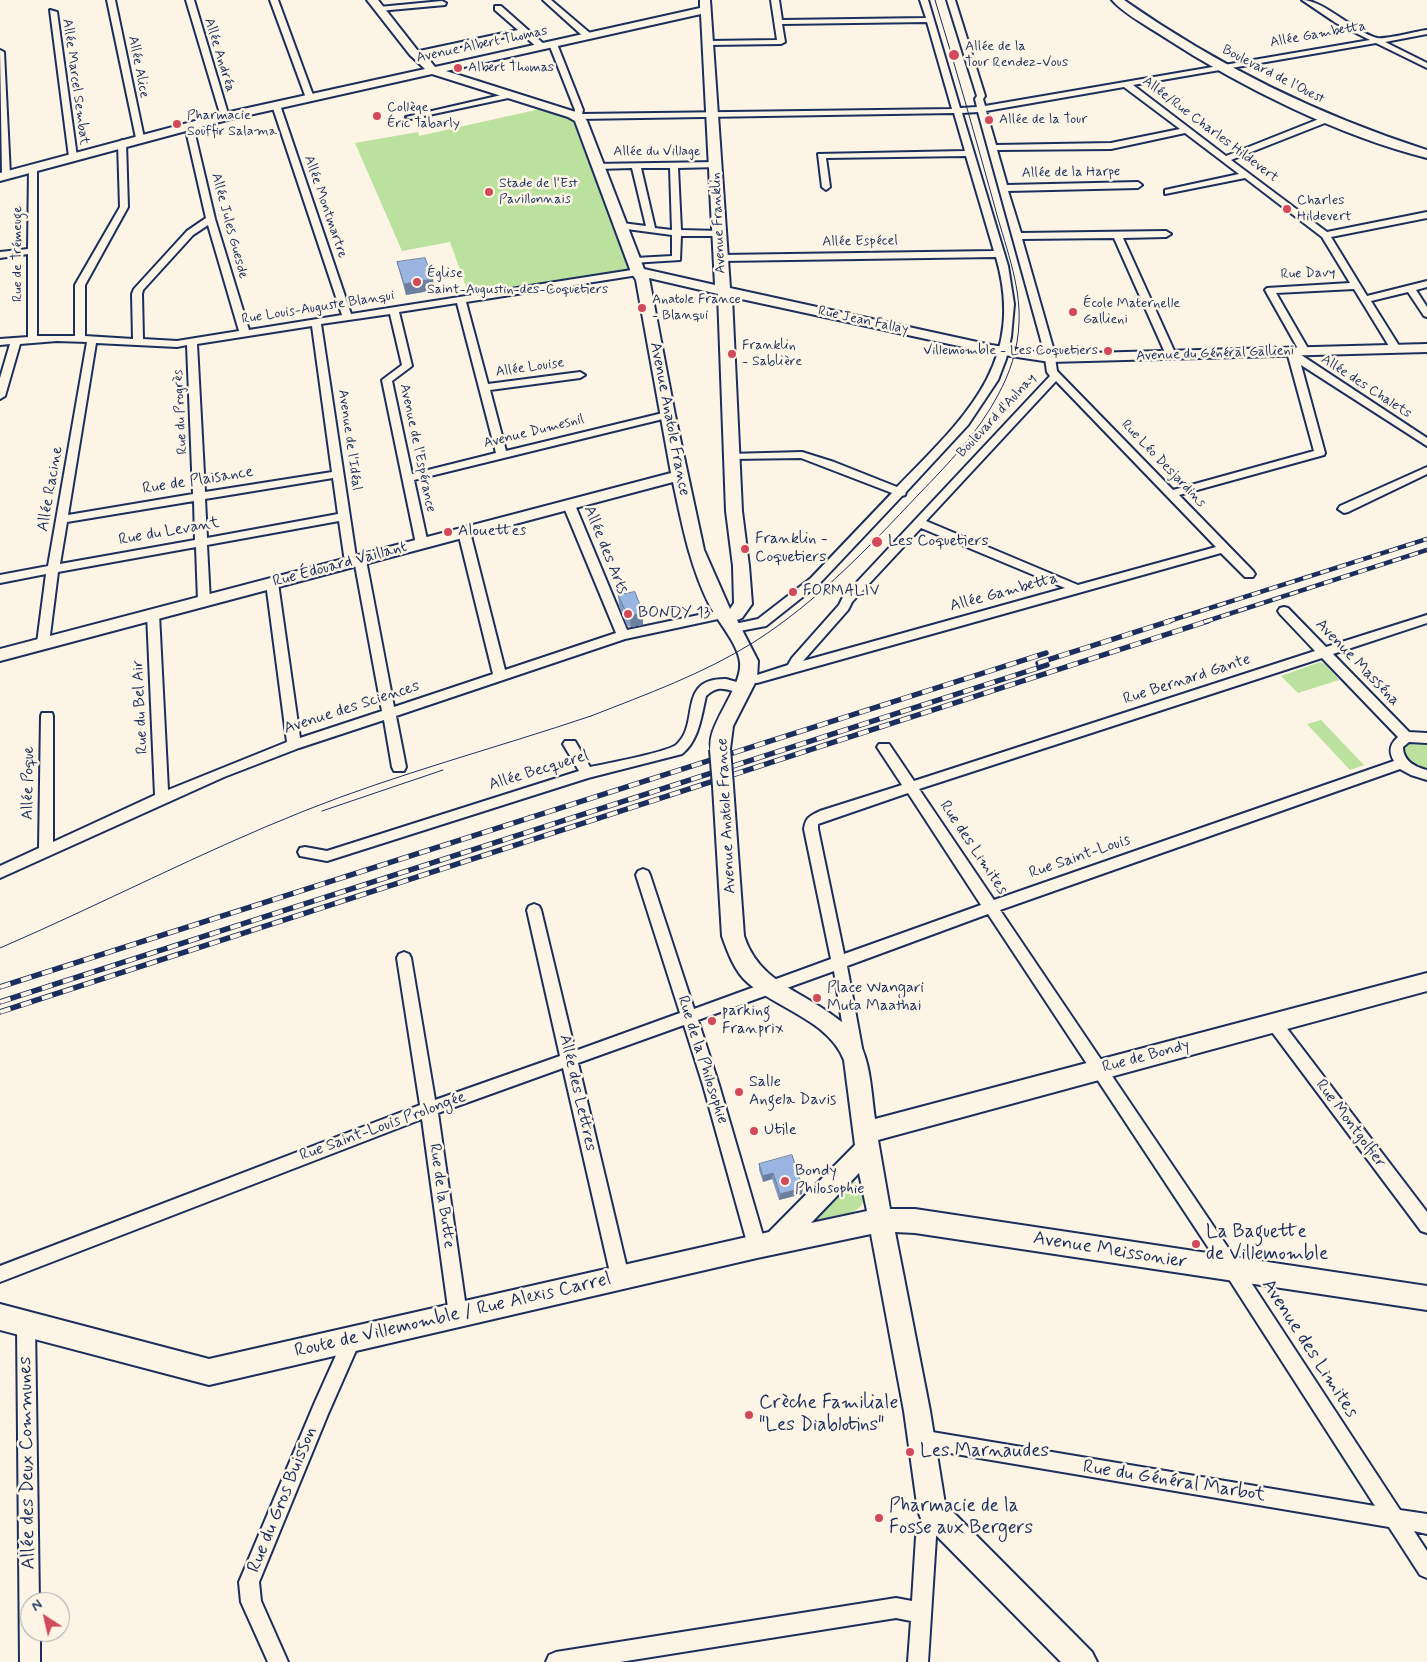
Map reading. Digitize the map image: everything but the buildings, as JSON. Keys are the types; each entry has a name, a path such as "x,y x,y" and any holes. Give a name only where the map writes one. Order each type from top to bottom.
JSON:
{"street":[{"name":"Allée Alice","path":"111,0 140,138"},
{"name":"Allée Andréa","path":"190,0 225,117"},
{"path":"274,0 310,98"},
{"path":"546,0 588,36"},
{"path":"709,43 782,42 775,0"},
{"name":"Boulevard d'Aulnay","path":"731,622 762,623 815,581 964,425 993,380 1003,351 1009,304 999,254 924,0"},
{"name":"Boulevard d'Aulnay","path":"793,668 796,661 844,607 847,600 1055,376 1052,372 1018,236 981,109 979,100 981,96 951,0"},
{"name":"Boulevard de l'Ouest","path":"1117,0 1161,30 1223,67 1327,119 1427,154"},
{"path":"1306,0 1375,41 1427,66"},
{"path":"376,4 442,3"},
{"path":"376,4 414,53 423,59 433,71 578,117 958,111 981,109 1126,84"},
{"name":"Avenue Albert Thomas","path":"3,176 140,138 225,117 542,47 706,5"},
{"name":"Avenue Franklin","path":"706,5 720,234 724,290 726,294 726,349 733,456 734,511 741,566 743,604 731,622"},
{"path":"498,8 542,47"},
{"name":"Allée Marcel Sembat","path":"53,12 73,157"},
{"path":"779,22 930,20"},
{"path":"414,53 524,30"},
{"name":"Allée Gambetta","path":"1126,84 1427,32"},
{"path":"553,44 579,110 578,117"},
{"path":"0,56 3,176"},
{"name":"Allée/Rue Charles Hildevert","path":"1126,84 1325,235"},
{"path":"410,117 510,95"},
{"name":"Allée Montmartre","path":"270,107 348,318"},
{"name":"Avenue Anatole France","path":"578,117 643,280 667,415 696,550 718,605 731,622 749,661 746,684 724,726 720,748 733,936 748,970 770,988 836,1031 850,1046 855,1060"},
{"path":"1226,159 1327,119"},
{"name":"Allée Jules Guesde","path":"189,126 211,219 245,334"},
{"path":"992,148 1111,146 1187,130"},
{"path":"80,339 80,285 124,207 122,143"},
{"path":"826,187 821,156 970,153"},
{"name":"Allée du Village","path":"598,166 716,165"},
{"path":"636,166 650,230"},
{"path":"674,166 676,233"},
{"name":"Rue de Trémeuge","path":"33,168 32,336 34,340"},
{"path":"1168,192 1247,175"},
{"name":"Allée de la Harpe","path":"1004,188 1138,185"},
{"path":"1396,349 1325,235 1427,215"},
{"path":"138,342 137,294 147,278 190,233 211,219"},
{"path":"622,226 676,233 720,234"},
{"name":"Rue Louis-Auguste Blanqui","path":"0,342 80,339 177,344 461,300 677,258 676,233"},
{"path":"1018,236 1166,234"},
{"path":"1117,235 1171,355"},
{"path":"0,255 32,251"},
{"name":"Allée Espécel","path":"722,258 999,254"},
{"name":"Rue Jean Fallay","path":"637,267 724,290 1003,351"},
{"path":"1365,299 1427,284"},
{"name":"Rue Davy","path":"1298,352 1270,290 1357,286"},
{"path":"1410,288 1427,314"},
{"path":"461,300 502,455"},
{"name":"Avenue de l'Espérance","path":"394,310 407,366 387,380 422,544"},
{"name":"Avenue de l'Idéal","path":"316,323 345,516 355,561"},
{"name":"Allée Racine","path":"43,643 53,569 92,340"},
{"path":"0,396 16,341"},
{"name":"Rue du Progrès","path":"192,342 204,601"},
{"name":"Avenue du Général Gallieni","path":"1003,351 1050,358 1427,348"},
{"path":"1171,494 1320,453 1298,352"},
{"name":"Allée des Chalets","path":"1298,352 1307,365 1427,443"},
{"name":"Allée Louise","path":"485,388 580,374"},
{"name":"Rue Léo Desjardins","path":"1055,376 1249,574"},
{"name":"Avenue Dumesnil","path":"408,478 667,415"},
{"path":"733,456 802,455 830,464 901,493"},
{"path":"1344,509 1427,470"},
{"name":"Rue de Plaisance","path":"63,519 339,474"},
{"name":"Rue Édouard Vaillant","path":"0,655 681,475"},
{"name":"Allée des Arts","path":"569,505 623,635"},
{"name":"Rue du Levant","path":"0,579 345,516"},
{"path":"920,523 1078,589"},
{"path":"464,532 500,676"},
{"name":"Allée Gambetta","path":"793,668 1224,548"},
{"path":"355,561 390,714 399,768"},
{"path":"272,583 294,745"},
{"name":"Avenue Masséna","path":"1284,611 1406,737"},
{"name":"Rue du Bel Air","path":"153,614 162,798"},
{"name":"Avenue des Sciences","path":"0,872 162,798 260,757 294,745 623,635 718,615 731,622"},
{"name":"Rue Bernard Gante","path":"819,818 1427,619"},
{"path":"746,684 793,668"},
{"name":"Allée Becquerel","path":"305,852 328,856 587,773 677,751 688,740 700,694 704,689 720,682 746,684"},
{"name":"Allée Poque","path":"46,851 47,716"},
{"path":"1427,738 1406,737 1400,740 1396,751 1402,763 1416,772 1427,775"},
{"path":"570,744 587,773"},
{"path":"884,747 911,787"},
{"name":"Rue Saint-Louis","path":"770,988 991,907 1402,763"},
{"name":"Rue des Limites","path":"911,787 1005,928"},
{"name":"Avenue Anatole France","path":"819,818 811,829 838,963 843,976 866,1141 932,1511"},
{"name":"Rue de la Philosophie","path":"643,875 688,1017 766,1244"},
{"name":"Allée des Lettres","path":"534,910 620,1277"},
{"name":"Avenue des Limites","path":"1005,928 1427,1568"},
{"name":"Rue de la Butte","path":"404,958 429,1109 458,1314"},
{"name":"Rue de Bondy","path":"866,1141 885,1128 1427,982"},
{"name":"Rue Saint-Louis Prolongée","path":"0,1274 429,1109 770,988"},
{"name":"Rue Montgolfier","path":"1274,1023 1427,1225"},
{"path":"766,1244 866,1141"},
{"name":"Route de Villemomble / Rue Alexis Carrel","path":"0,1316 209,1372 620,1277 881,1220"},
{"name":"Avenue Meissonier","path":"881,1220 915,1221 1427,1298"},
{"name":"Allée des Deux Communes","path":"26,1324 30,1662"},
{"name":"Rue du Gros Buisson","path":"278,1662 251,1602 249,1582 313,1426 352,1339"},
{"name":"Rue du Général Marbot","path":"920,1439 1427,1524"},
{"path":"918,1662 926,1536 932,1511"},
{"path":"932,1511 1082,1662"},
{"path":"559,1662 896,1608 922,1613"}],"green space":[{"name":"Stade de l'Est Pavillonnais","path":"540,109 570,118 573,121 629,268 627,270 469,295 450,242 402,251 355,143 418,132 419,136"},
{"path":"1320,662 1325,664 1339,680 1298,693 1281,676"},
{"path":"1321,720 1364,765 1350,770 1307,724"},
{"path":"1420,742 1427,743 1427,768 1411,763 1404,754 1406,745"},
{"path":"855,1182 863,1194 863,1202 860,1207 854,1212 837,1217 814,1220 849,1183"}],"tram line":[{"path":"0,948 227,844 304,811 411,773 591,716 674,683 715,664 754,642 799,610 861,554 951,460 972,435 1002,387 1010,369 1017,342 1019,308 1015,278 935,0"},
{"path":"322,811 443,770"}],"railway":[{"path":"1166,622 1427,539"},
{"path":"1204,622 1427,550"},
{"path":"1038,663 1170,621"},
{"path":"0,1012 1208,621"},
{"path":"0,987 1046,653"},
{"path":"0,1002 1047,665"}],"place":[{"name":"Allée de la Tour Rendez-Vous","path":"954,55"},
{"name":"Albert Thomas","path":"458,68"},
{"name":"Collège Éric Tabarly","path":"377,116"},
{"name":"Allée de la Tour","path":"989,120"},
{"name":"Pharmacie Souffir Salama","path":"177,124"},
{"name":"Stade de l'Est Pavillonnais","path":"489,192"},
{"name":"Charles Hildevert","path":"1287,209"},
{"name":"Église Saint-Augustin-des-Coquetiers","path":"417,282"},
{"name":"Anatole France - Blanqui","path":"642,308"},
{"name":"École Maternelle Gallieni","path":"1073,312"},
{"name":"Villemomble - Les Coquetiers","path":"1108,351"},
{"name":"Franklin - Sablière","path":"732,354"},
{"name":"Alouettes","path":"448,532"},
{"name":"Les Coquetiers","path":"877,542"},
{"name":"Franklin - Coquetiers","path":"745,549"},
{"name":"FORMALIV","path":"793,592"},
{"name":"BONDY 13","path":"628,614"},
{"name":"Place Wangari Muta Maathai","path":"817,998"},
{"name":"parking Franprix","path":"712,1021"},
{"name":"Salle Angela Davis","path":"739,1092"},
{"name":"Utile","path":"754,1131"},
{"name":"Bondy Philosophie","path":"785,1181"},
{"name":"La Baguette de Villemomble","path":"1196,1244"},
{"name":"Crèche Familiale \"Les Diablotins\"","path":"749,1415"},
{"name":"Les Marnaudes","path":"910,1452"},
{"name":"Pharmacie de la Fosse aux Bergers","path":"879,1518"}]}
